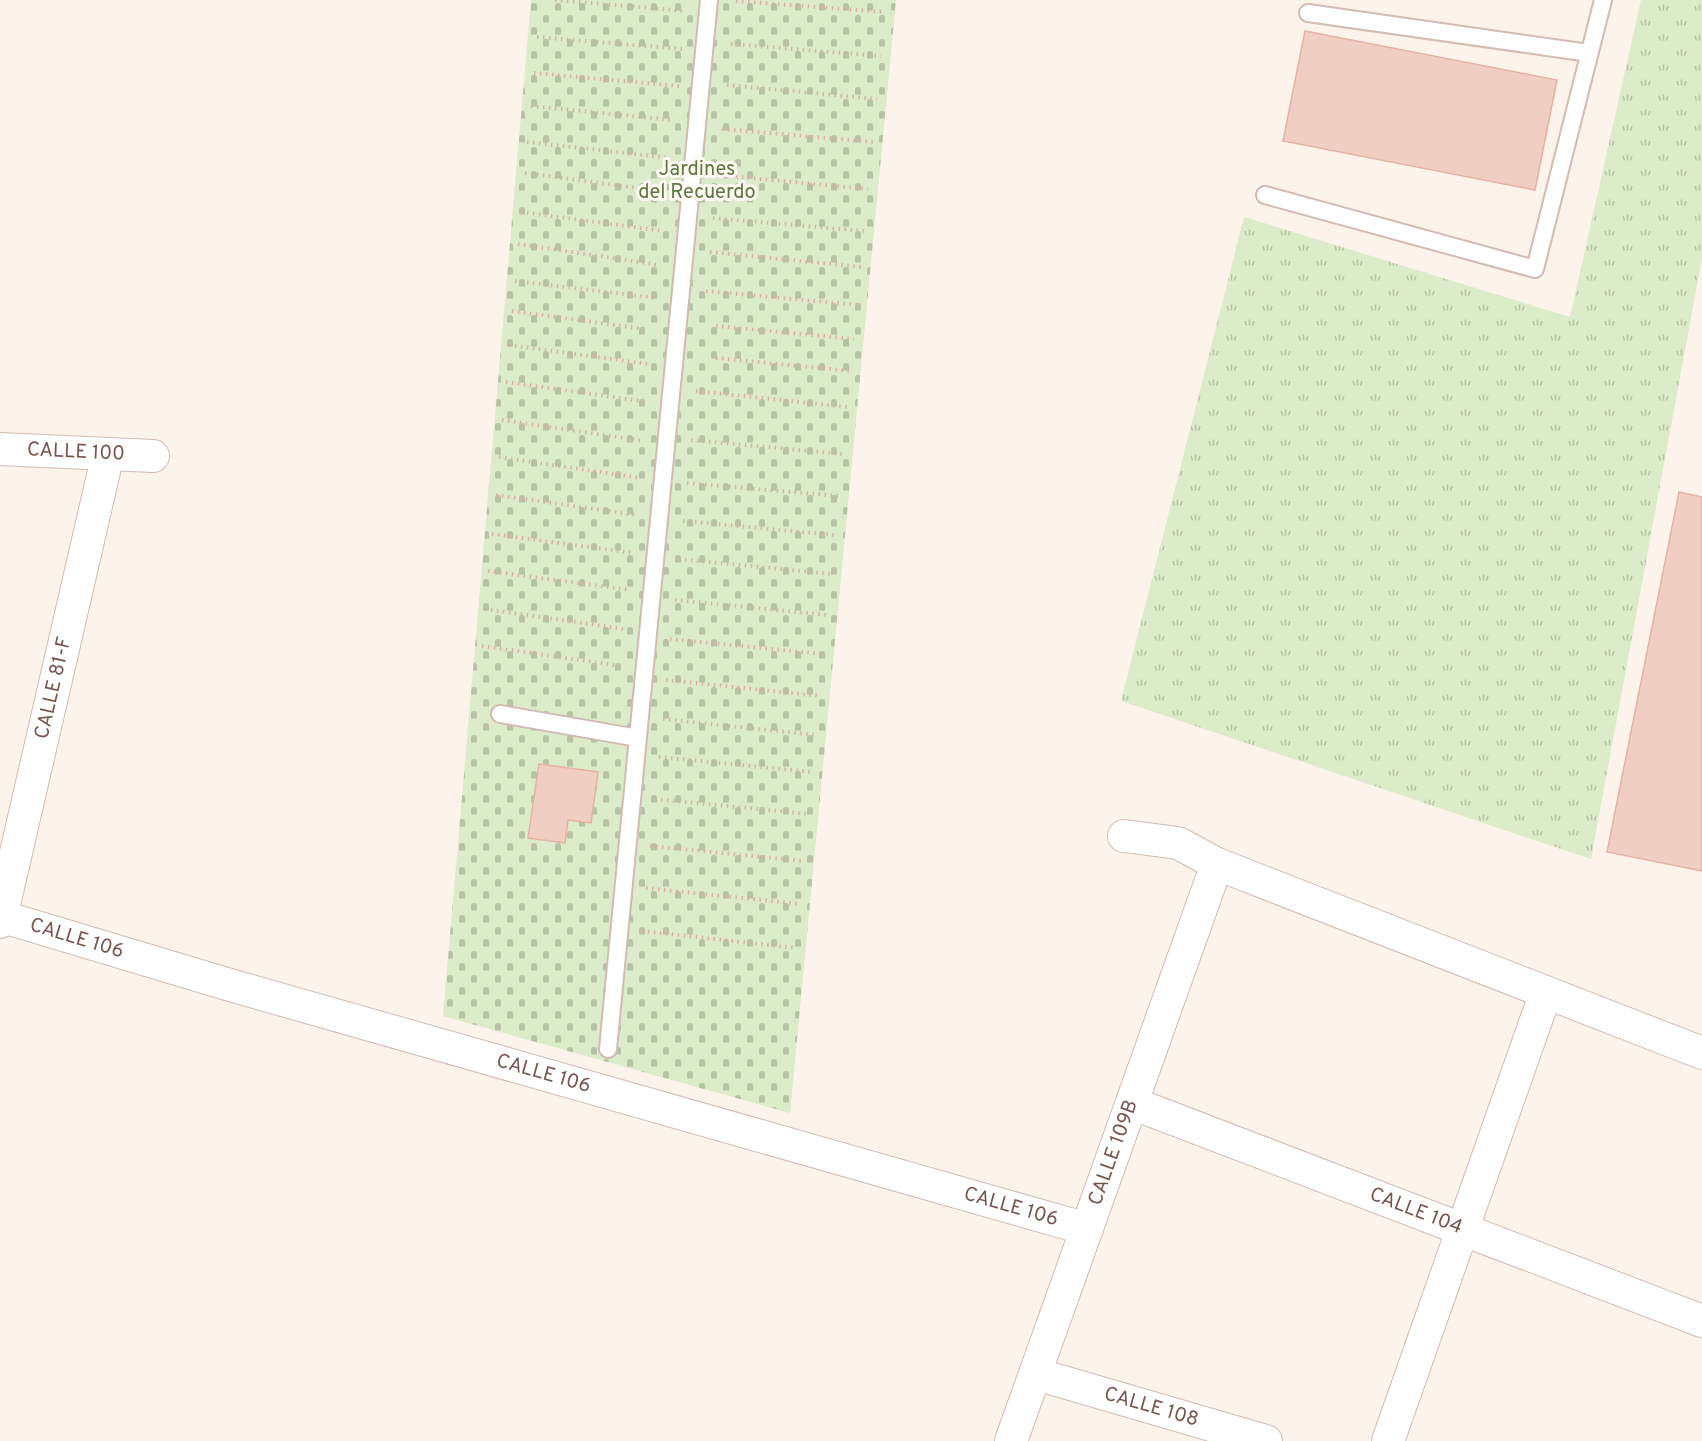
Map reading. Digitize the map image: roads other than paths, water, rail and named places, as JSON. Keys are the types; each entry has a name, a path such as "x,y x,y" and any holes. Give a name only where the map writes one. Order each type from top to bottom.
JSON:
{"street":[{"name":"CALLE 100","path":"0,449 153,456"},
{"name":"CALLE 81-F","path":"1,918 108,453"},
{"path":"1124,836 1178,843 1217,864 1702,1053"},
{"name":"CALLE 109B","path":"1011,1441 1217,864"},
{"name":"CALLE 106","path":"1,918 1087,1229"},
{"path":"1388,1441 1546,992"},
{"name":"CALLE 104","path":"1132,1103 1702,1321"},
{"name":"CALLE 108","path":"1036,1374 1266,1441"}],"lane":[{"path":"608,1048 709,0"},
{"path":"1265,195 1535,269 1603,0"},
{"path":"1308,13 1589,53"},
{"path":"500,714 638,738"}],"park label":[{"name":"Jardines del Recuerdo","path":"697,182"}]}
